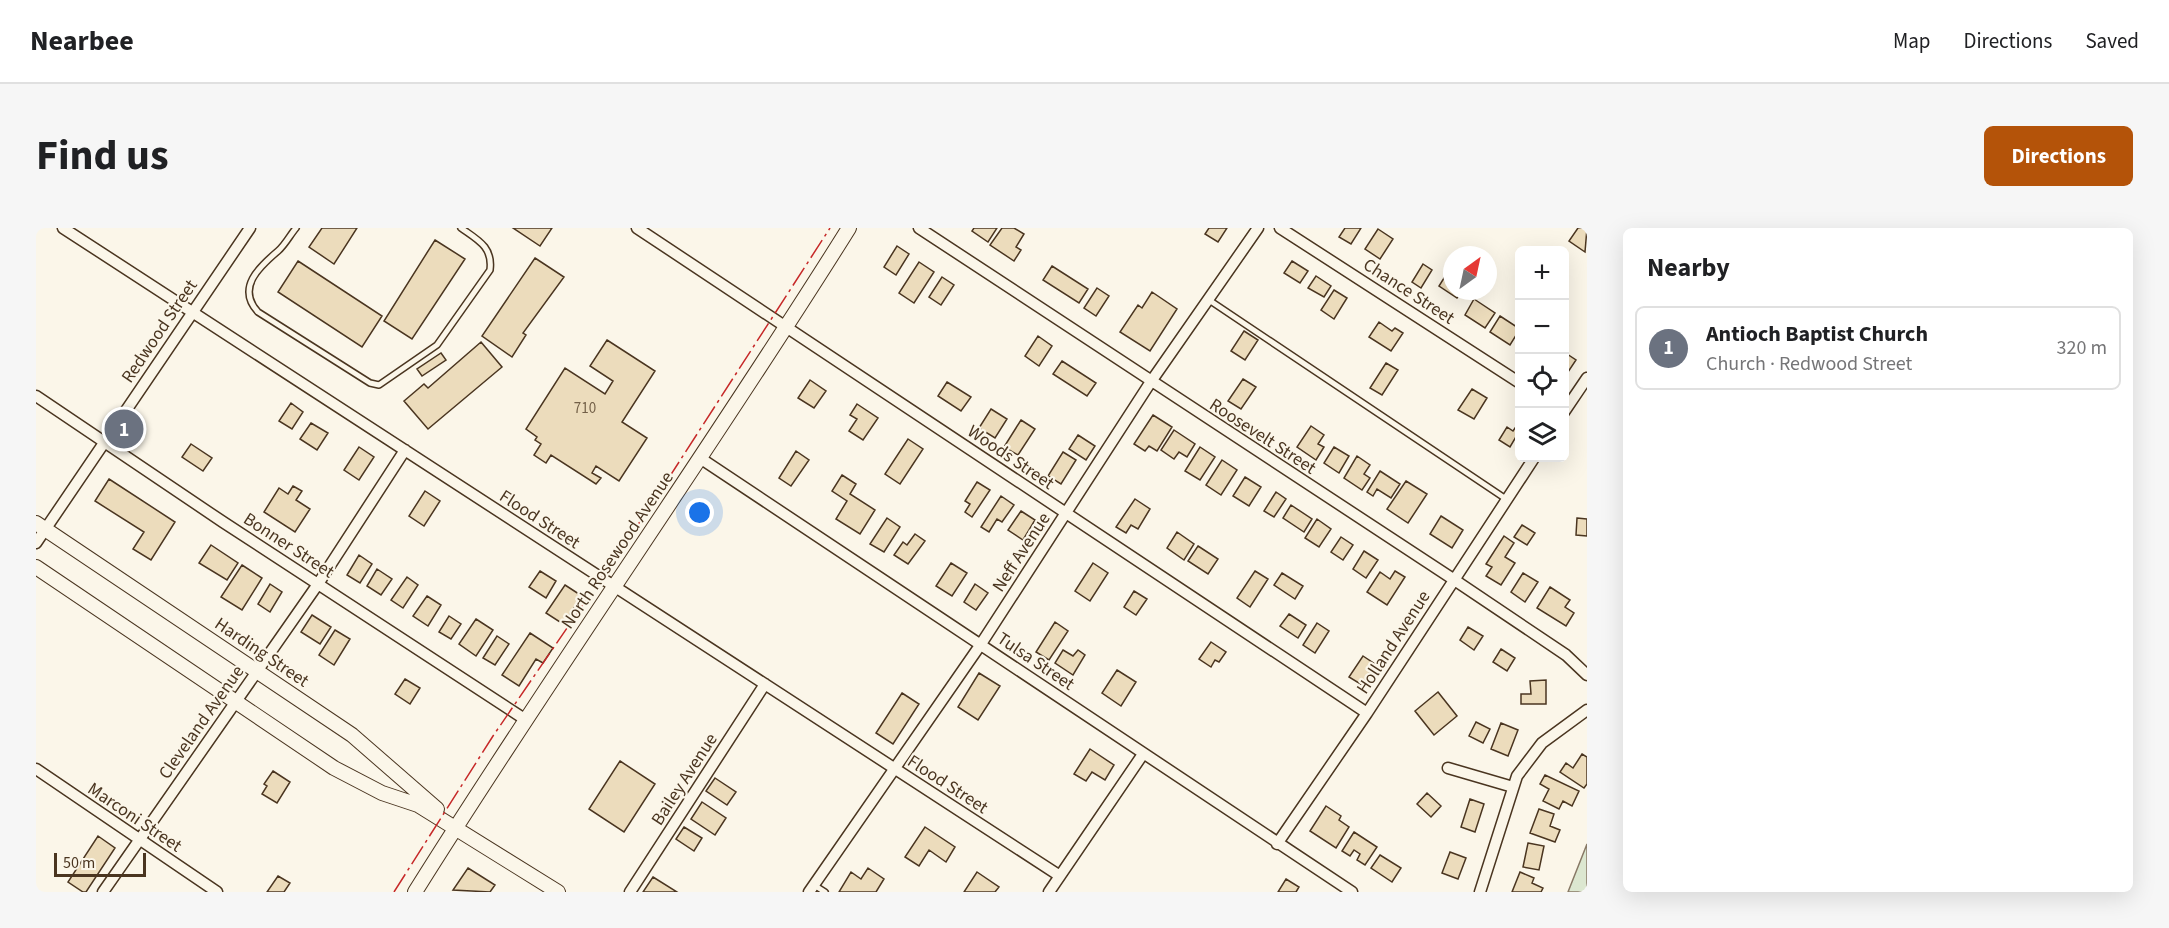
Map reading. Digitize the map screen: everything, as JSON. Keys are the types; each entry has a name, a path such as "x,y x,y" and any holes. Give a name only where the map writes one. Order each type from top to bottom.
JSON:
{"street":[{"name":"Flood Street","path":"63,228 1060,876"},
{"name":"Redwood Street","path":"36,543 41,526 104,442 250,228"},
{"name":"Woods Street","path":"637,228 1367,713"},
{"name":"North Rosewood Avenue","path":"415,892 526,720 787,328 849,228"},
{"name":"Roosevelt Street","path":"919,228 1150,383 1453,579 1566,655 1587,675"},
{"name":"Neff Avenue","path":"812,888 892,768 981,644 1150,383 1258,228"},
{"name":"Chance Street","path":"1280,228 1515,379"},
{"path":"1567,408 1587,378"},
{"name":"Bonner Street","path":"36,396 526,720"},
{"name":"Cleveland Avenue","path":"103,892 318,584 405,450"},
{"name":"Tulsa Street","path":"700,458 1352,892"},
{"name":"Holland Avenue","path":"1277,844 1367,713 1531,462"},
{"name":"Harding Street","path":"41,526 352,735 392,767 456,827"},
{"name":"Harding Street","path":"36,567 334,768 382,793 418,805 558,892"},
{"name":"Bailey Avenue","path":"630,892 765,684"},
{"path":"1480,892 1513,787 1528,758 1542,743 1587,710"},
{"path":"1049,892 1143,754"},
{"path":"1448,768 1513,787"},
{"name":"Marconi Street","path":"36,769 217,892"}],"lane":[{"path":"296,228 280,250 271,255 250,280 248,294 251,305 258,312 370,383 379,385 437,345 490,270 491,260 483,243 461,228"},
{"path":"1209,300 1506,499"},
{"path":"812,888 825,892"}],"green space":[{"path":"1587,844 1587,892 1568,892"}],"building":[{"path":"322,228 357,228 334,264 309,247"},
{"path":"513,228 552,228 540,246"},
{"path":"974,228 997,228 988,242 972,231"},
{"path":"1002,228 1014,228 1024,234 1016,247 1021,250 1014,261 990,245"},
{"path":"1209,228 1227,228 1218,242 1205,234"},
{"path":"1345,228 1361,228 1351,244 1339,237"},
{"path":"1578,228 1587,228 1585,252 1569,241"},
{"path":"1378,229 1393,239 1380,259 1365,249"},
{"path":"435,240 465,259 412,339 384,321"},
{"path":"897,246 909,254 896,275 884,267"},
{"path":"535,258 564,277 523,333 526,335 512,357 482,336"},
{"path":"298,261 382,316 362,347 278,292"},
{"path":"1292,261 1308,271 1300,283 1284,273"},
{"path":"919,262 934,272 914,303 899,293"},
{"path":"1423,264 1432,270 1421,288 1412,282"},
{"path":"1052,266 1088,289 1079,303 1043,280"},
{"path":"1316,276 1331,286 1324,297 1308,288"},
{"path":"942,277 954,285 941,305 929,297"},
{"path":"1097,288 1109,296 1096,316 1084,308"},
{"path":"1334,290 1347,298 1334,319 1321,310"},
{"path":"1152,292 1177,309 1150,351 1120,332 1138,305 1142,308"},
{"path":"1473,300 1495,313 1485,328 1465,315"},
{"path":"1500,316 1515,326 1515,337 1510,345 1490,332"},
{"path":"1379,322 1392,331 1395,328 1403,333 1391,351 1369,337"},
{"path":"1244,331 1258,340 1245,360 1231,351"},
{"path":"1038,336 1052,346 1039,366 1025,356"},
{"path":"607,340 655,371 622,422 647,438 619,481 596,466 592,473 601,478 596,484 551,455 546,463 534,455 541,444 535,440 537,437 526,429 565,368 605,394 613,381 590,366"},
{"path":"481,342 502,367 428,429 404,401 424,384 428,388"},
{"path":"441,353 446,360 422,376 417,369"},
{"path":"1569,355 1576,360 1569,370"},
{"path":"1062,361 1096,383 1087,396 1053,374"},
{"path":"1386,363 1398,370 1382,395 1370,388"},
{"path":"1243,379 1256,387 1241,409 1228,401"},
{"path":"810,380 826,391 814,408 798,398"},
{"path":"947,382 971,397 961,411 938,396"},
{"path":"1472,389 1487,398 1474,419 1458,410"},
{"path":"291,403 303,412 292,429 279,421"},
{"path":"857,404 878,418 863,440 849,431 857,419 850,415"},
{"path":"991,409 1007,419 995,438 979,428"},
{"path":"1153,415 1172,427 1157,451 1149,446 1145,451 1134,444"},
{"path":"1021,420 1035,429 1018,455 1004,447"},
{"path":"311,423 328,433 317,450 300,439"},
{"path":"1311,426 1324,435 1318,444 1324,447 1316,460 1297,447"},
{"path":"1507,427 1513,431 1515,428 1515,438 1510,447 1499,440"},
{"path":"1174,430 1195,444 1187,457 1179,452 1174,459 1161,450"},
{"path":"1078,435 1095,446 1086,460 1069,449"},
{"path":"908,439 923,449 900,484 885,474"},
{"path":"191,444 212,458 203,471 182,457"},
{"path":"359,447 374,457 359,480 344,470"},
{"path":"1200,447 1215,457 1200,480 1185,471"},
{"path":"1334,447 1349,456 1339,473 1324,463"},
{"path":"796,451 809,460 791,486 779,478"},
{"path":"1063,452 1076,460 1061,484 1048,476"},
{"path":"1357,456 1370,465 1364,474 1370,478 1362,490 1344,478"},
{"path":"1222,460 1237,470 1221,495 1206,485"},
{"path":"1380,471 1400,484 1391,498 1377,489 1373,496 1367,492"},
{"path":"842,475 856,484 850,494 875,510 860,534 836,519 847,501 832,491"},
{"path":"1245,477 1261,487 1249,506 1233,496"},
{"path":"109,479 175,522 151,560 133,549 144,532 95,501"},
{"path":"1406,481 1427,494 1408,523 1387,509"},
{"path":"977,482 990,490 972,517 965,512 970,504 965,501"},
{"path":"293,486 302,491 296,500 310,509 295,532 264,512 279,488 288,494"},
{"path":"425,491 440,501 424,526 409,516"},
{"path":"1276,492 1286,499 1274,517 1264,511"},
{"path":"1001,496 1014,505 1002,522 997,519 989,532 981,527"},
{"path":"1135,499 1150,509 1138,529 1131,525 1126,533 1116,527"},
{"path":"1291,505 1312,519 1304,532 1283,518"},
{"path":"1021,511 1035,520 1023,540 1008,530"},
{"path":"1441,516 1463,530 1452,548 1430,534"},
{"path":"887,518 900,527 884,552 870,544"},
{"path":"1577,518 1587,519 1587,536 1576,535"},
{"path":"1317,519 1331,529 1319,547 1305,538"},
{"path":"1522,525 1535,533 1527,545 1514,537"},
{"path":"1177,532 1194,544 1184,560 1167,548"},
{"path":"915,534 925,541 908,564 894,555 903,542 907,545"},
{"path":"1504,536 1514,543 1505,557 1515,563 1501,585 1486,576 1492,567 1486,564"},
{"path":"1341,537 1353,545 1343,560 1331,552"},
{"path":"211,545 238,563 227,580 199,563"},
{"path":"1198,546 1218,559 1208,574 1188,561"},
{"path":"1364,551 1378,560 1366,578 1353,569"},
{"path":"359,555 372,564 360,583 347,575"},
{"path":"951,563 967,573 952,596 936,586"},
{"path":"1093,563 1108,573 1090,601 1075,591"},
{"path":"242,565 262,578 242,610 221,597"},
{"path":"377,569 392,579 381,595 367,586"},
{"path":"540,571 556,581 546,598 529,587"},
{"path":"1255,571 1268,579 1250,607 1237,598"},
{"path":"1395,571 1405,577 1387,605 1367,592 1380,572 1390,579"},
{"path":"1282,573 1303,586 1295,599 1274,585"},
{"path":"1523,573 1538,582 1525,602 1511,592"},
{"path":"407,577 418,585 403,608 391,600"},
{"path":"270,584 282,592 270,612 258,604"},
{"path":"975,584 988,593 976,610 964,602"},
{"path":"565,585 582,596 563,624 546,613"},
{"path":"1550,587 1570,600 1565,607 1574,613 1566,626 1537,608"},
{"path":"1134,591 1147,599 1136,615 1124,607"},
{"path":"427,596 441,605 428,626 413,616"},
{"path":"1289,614 1306,625 1298,638 1280,626"},
{"path":"312,615 331,627 320,644 301,632"},
{"path":"449,616 461,624 451,639 439,632"},
{"path":"476,619 493,630 476,656 459,644"},
{"path":"1055,622 1068,631 1049,660 1036,652"},
{"path":"1317,623 1329,631 1315,653 1303,645"},
{"path":"1468,627 1483,636 1474,650 1460,640"},
{"path":"335,630 350,639 334,665 319,655"},
{"path":"530,633 553,648 543,663 536,659 519,686 502,675"},
{"path":"497,636 509,644 495,665 483,658"},
{"path":"1211,642 1226,652 1219,662 1215,660 1211,667 1199,659"},
{"path":"1501,649 1515,658 1507,671 1493,662"},
{"path":"1063,650 1073,656 1078,650 1085,655 1073,675 1055,663"},
{"path":"1363,656 1375,664 1362,685 1349,677"},
{"path":"1117,670 1136,682 1121,706 1102,693"},
{"path":"979,673 1000,686 978,720 958,707"},
{"path":"405,679 420,688 410,704 395,694"},
{"path":"1546,680 1546,704 1521,704 1521,694 1531,694 1530,681"},
{"path":"1438,692 1457,716 1434,735 1415,711"},
{"path":"902,693 919,704 893,744 876,733"},
{"path":"1476,722 1490,729 1483,743 1469,736"},
{"path":"1501,723 1518,730 1508,756 1491,749"},
{"path":"1090,749 1114,765 1105,780 1092,772 1086,781 1074,774"},
{"path":"1582,754 1587,757 1587,784 1584,788 1560,772 1566,763 1573,768"},
{"path":"620,761 655,784 624,832 589,809"},
{"path":"273,771 290,782 277,803 262,794 267,786 264,784"},
{"path":"1545,775 1579,791 1572,806 1563,801 1559,809 1543,801 1549,789 1540,784"},
{"path":"715,778 736,792 727,805 706,791"},
{"path":"1427,793 1441,806 1431,817 1417,804"},
{"path":"1470,799 1484,804 1475,832 1461,827"},
{"path":"702,802 726,818 715,835 691,819"},
{"path":"1326,806 1341,816 1339,820 1349,827 1336,848 1310,831"},
{"path":"1539,809 1554,814 1550,826 1560,830 1555,842 1530,833"},
{"path":"684,827 702,838 694,851 676,839"},
{"path":"925,827 955,847 946,862 929,850 919,866 905,857"},
{"path":"1354,832 1377,847 1365,865 1357,860 1360,854 1354,850 1350,856 1342,851"},
{"path":"98,836 115,848 86,892 83,892 68,882"},
{"path":"1528,843 1544,846 1539,870 1523,867"},
{"path":"1450,852 1466,858 1458,879 1442,873"},
{"path":"1380,855 1401,868 1392,882 1371,868"},
{"path":"468,868 495,885 490,892 453,890"},
{"path":"868,868 884,879 876,892 839,892 851,872 861,879"},
{"path":"977,872 999,887 995,892 964,892"},
{"path":"1520,872 1534,878 1532,883 1543,888 1541,892 1512,892"},
{"path":"278,876 290,883 284,892 267,892"},
{"path":"653,877 677,892 643,892"},
{"path":"1286,879 1299,887 1296,892 1278,892"}],"power":[{"path":"394,892 493,736 650,507 830,228"}],"place":[{"name":"Antioch Baptist Church","path":"124,429"}]}
